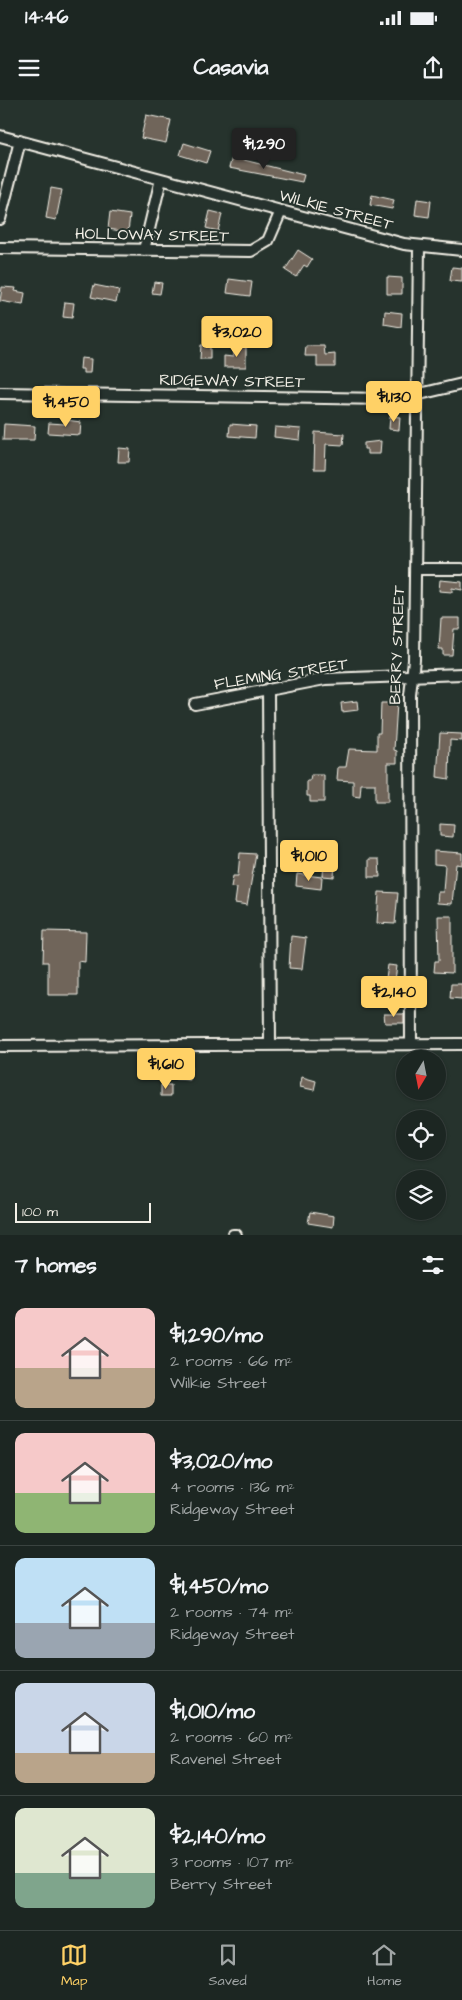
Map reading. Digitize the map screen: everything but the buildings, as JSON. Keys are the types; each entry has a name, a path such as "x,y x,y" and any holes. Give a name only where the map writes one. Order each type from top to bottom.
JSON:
{"street":[{"name":"WILKIE STREET","path":"0,136 418,247 462,250"},
{"path":"0,219 20,141"},
{"path":"144,250 161,179"},
{"name":"HOLLOWAY STREET","path":"0,248 244,252 256,250 268,241 281,211"},
{"name":"BERRY STREET","path":"411,1044 410,694 415,569 418,247"},
{"name":"RIDGEWAY STREET","path":"0,394 404,398 462,384"},
{"path":"415,569 462,569"},
{"name":"FLEMING STREET","path":"195,704 268,689 333,679 462,674"},
{"path":"268,689 270,1044"},
{"path":"0,1046 462,1044"}]}
